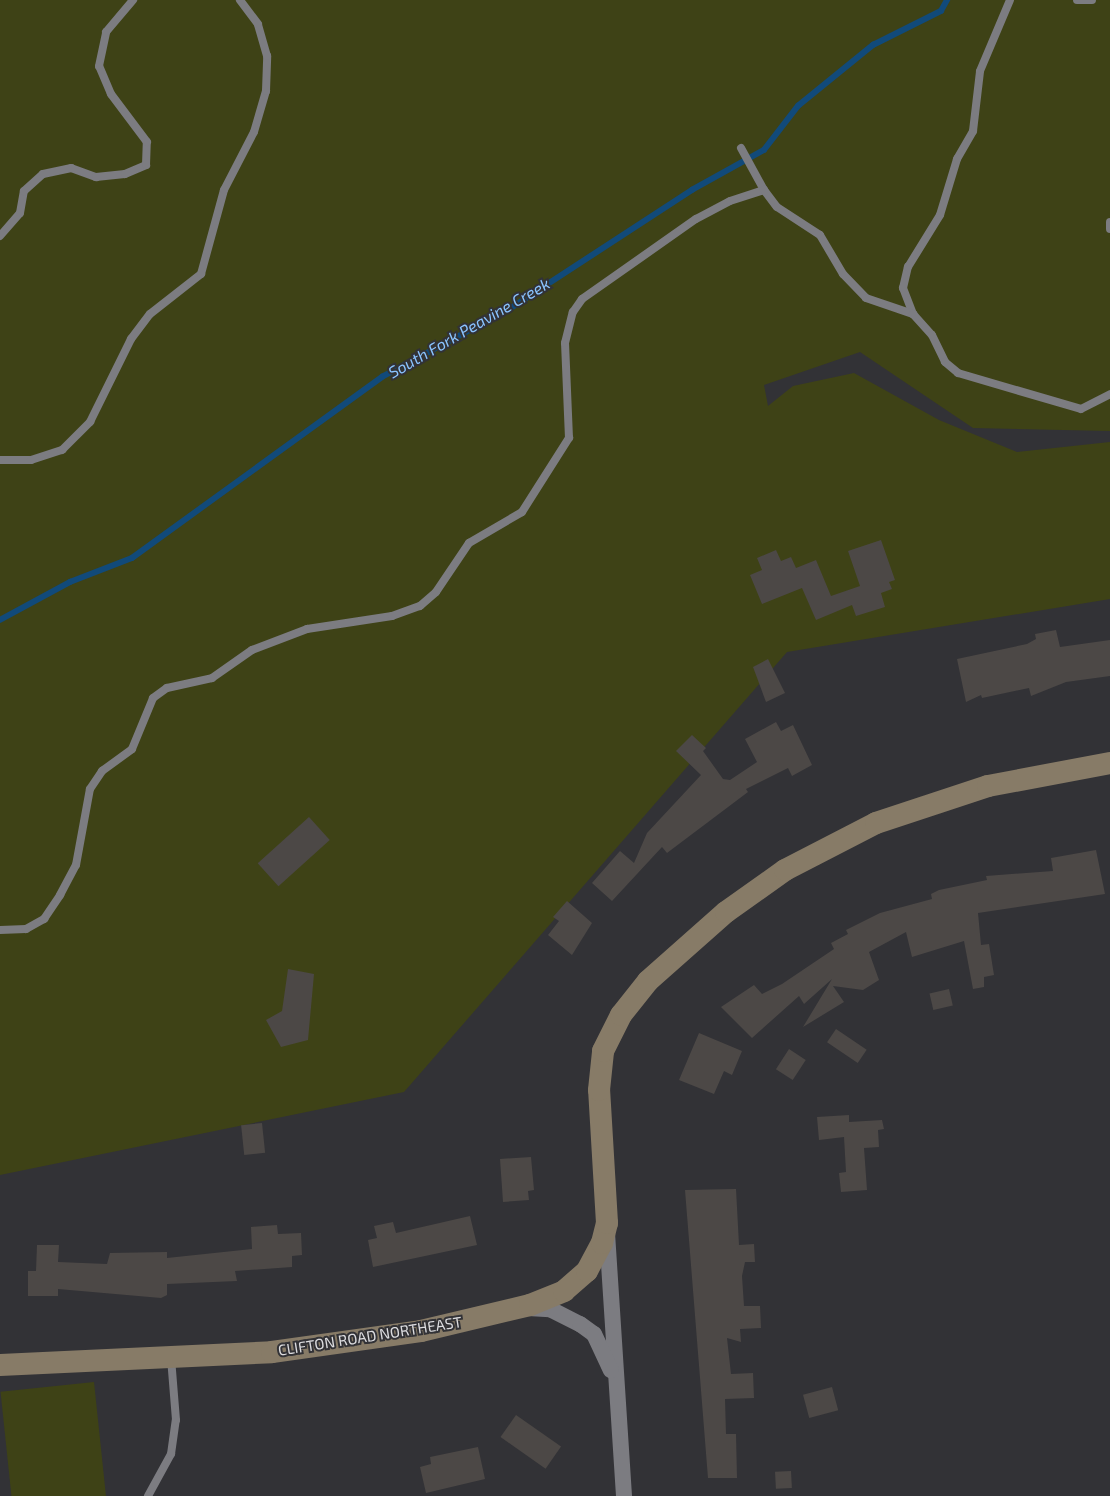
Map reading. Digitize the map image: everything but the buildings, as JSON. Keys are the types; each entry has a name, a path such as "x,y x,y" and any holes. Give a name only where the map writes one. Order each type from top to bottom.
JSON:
{"street":[{"name":"CLIFTON ROAD NORTHEAST","path":"0,1364 171,1358 272,1352 421,1331 547,1300 576,1283 602,1243 607,1223 599,1066 621,1015 665,965 726,912 785,870 876,823 988,786 1110,763"},
{"path":"607,1223 624,1496"},
{"path":"518,1308 550,1309 594,1334 605,1353 617,1392"}],"lane":[{"path":"0,236 20,213 24,190 43,174 71,168 96,176 125,174 146,165 147,142 111,94 99,66 106,32 133,0"},
{"path":"0,460 31,460 62,450 90,422 131,340 150,314 201,274 224,190 254,132 266,91 267,56 258,24 240,0"},
{"path":"1010,0 980,70 973,131 957,159 940,215 908,267 903,288 914,314 932,335 945,362 981,383 1026,390 1081,409 1110,394"},
{"path":"1077,0 1092,0"},
{"path":"741,148 764,190 777,207 820,235 843,274 866,298 914,314"},
{"path":"0,930 26,929 44,919 60,895 76,865 90,789 102,771 132,749 153,698 167,688 212,678 252,650 307,629 392,616 420,606 436,592 469,543 522,512 569,438 565,343 573,312 582,299 696,219 764,190"},
{"path":"1110,222 1110,229"},
{"path":"148,1496 172,1454 176,1420 171,1358"}],"green space":[{"path":"0,0 1110,0 1110,431 973,428 860,352 764,385 768,406 793,386 854,373 939,420 1017,452 1110,442 1110,599 787,652 404,1092 0,1175"},
{"path":"94,1382 106,1496 11,1496 1,1392"}],"waterway":[{"name":"South Fork Peavine Creek","path":"0,620 70,582 132,558 382,377 511,308 692,190 764,150 798,106 873,45 941,11 947,0"}]}
